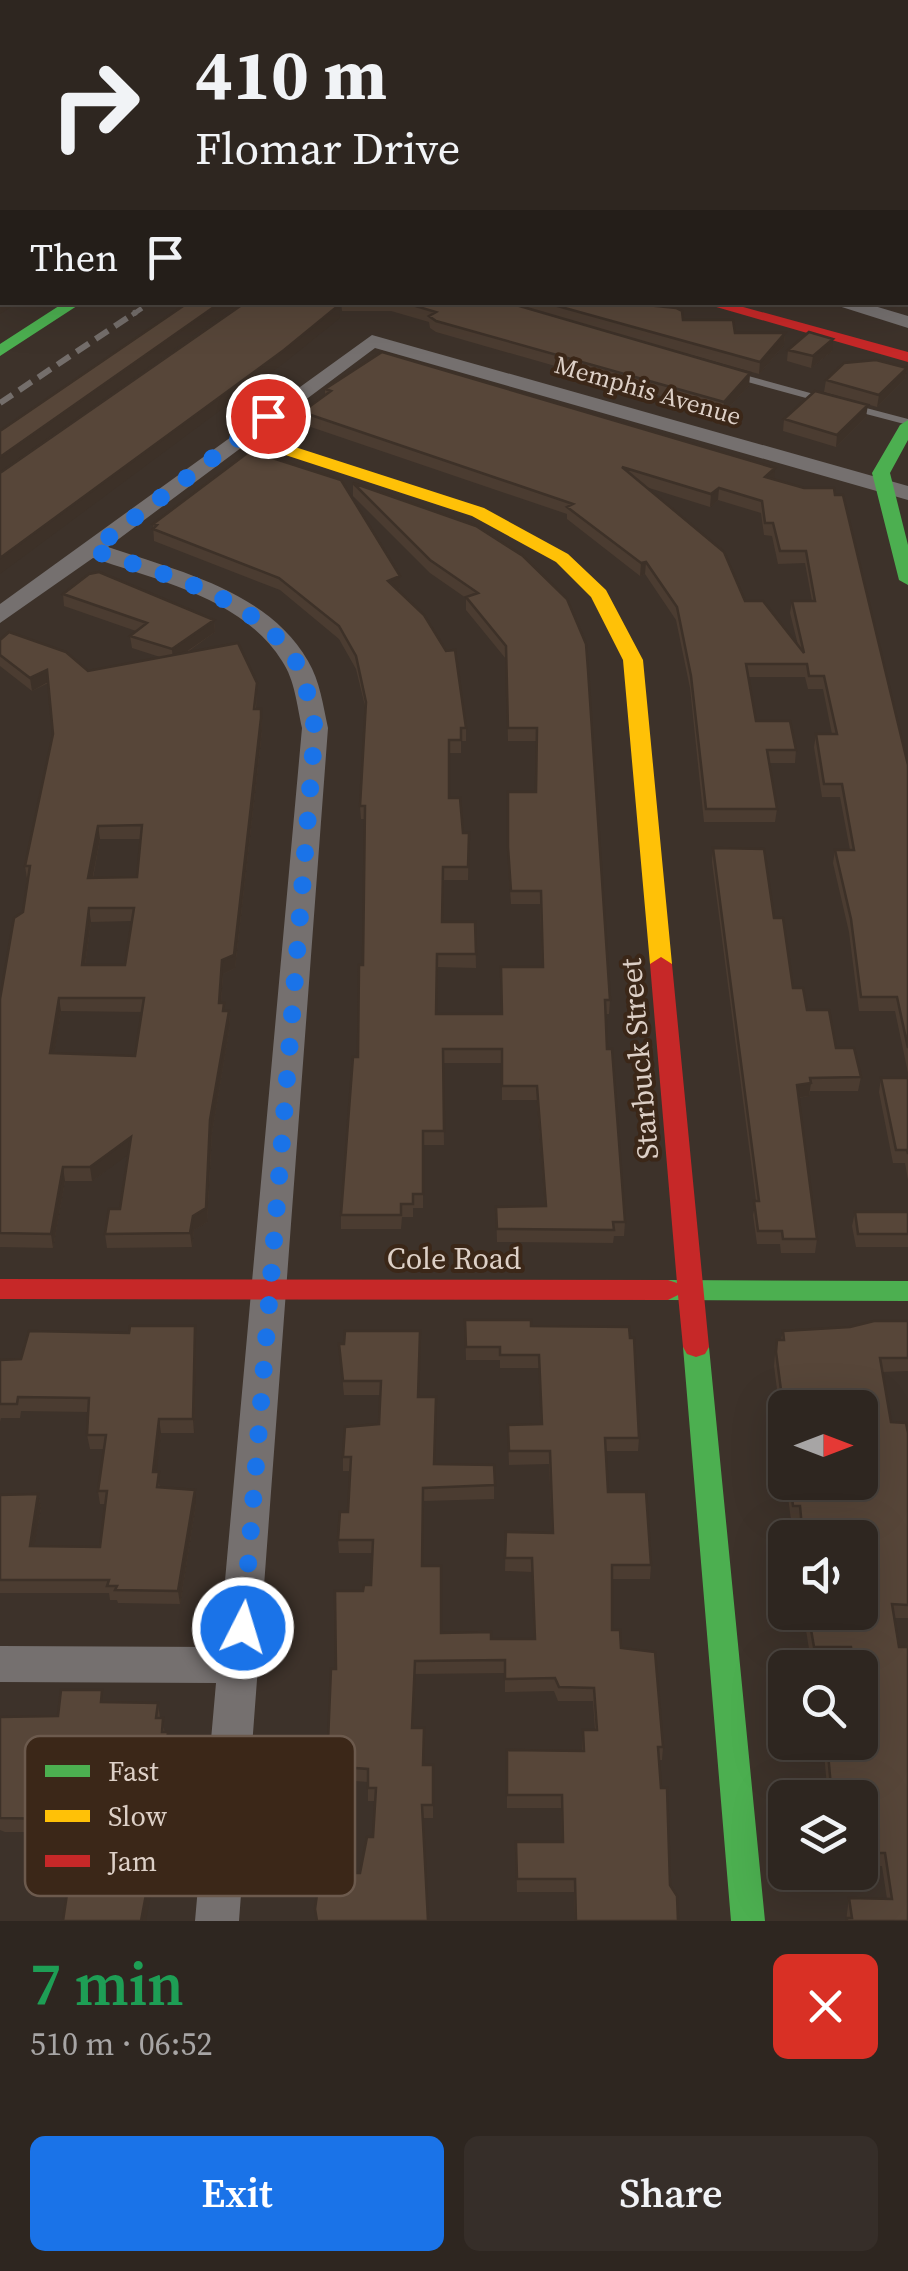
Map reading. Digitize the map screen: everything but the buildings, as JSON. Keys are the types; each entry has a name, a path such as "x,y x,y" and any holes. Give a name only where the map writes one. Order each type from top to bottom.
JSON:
{"street":[{"path":"0,352 71,305"},
{"path":"724,305 872,330 908,322"},
{"path":"779,305 908,339"},
{"path":"840,305 908,357"},
{"path":"872,330 903,305"},
{"name":"Memphis Avenue","path":"242,435 372,341 908,493"},
{"path":"908,424 881,472 908,580"},
{"path":"0,616 242,435"},
{"name":"Starbuck Street","path":"242,435 501,522 564,559 592,585 615,619 633,660 748,1921"},
{"path":"92,550 240,608 269,630 293,656 315,728 234,1736"},
{"name":"Cole Road","path":"0,1289 908,1291"},
{"path":"0,1664 240,1665"},
{"path":"217,1921 219,1896"}],"lane":[{"path":"718,370 908,424"}],"railway":[{"path":"132,315 147,305"},
{"path":"0,403 136,312"}],"traffic: fast":[{"path":"0,351 71,305"},
{"path":"908,425 881,473 908,580"},
{"path":"668,1290 908,1291"},
{"path":"696,1347 748,1921"}],"traffic: slow":[{"path":"242,435 478,512 562,558 599,594 633,660 661,964"}],"traffic: jam":[{"path":"717,305 908,357"},
{"path":"661,964 696,1347"},
{"path":"0,1289 668,1290"}],"route":[{"path":"243,1628 315,728 293,656 269,630 240,608 200,589 92,550 268,416"}]}
